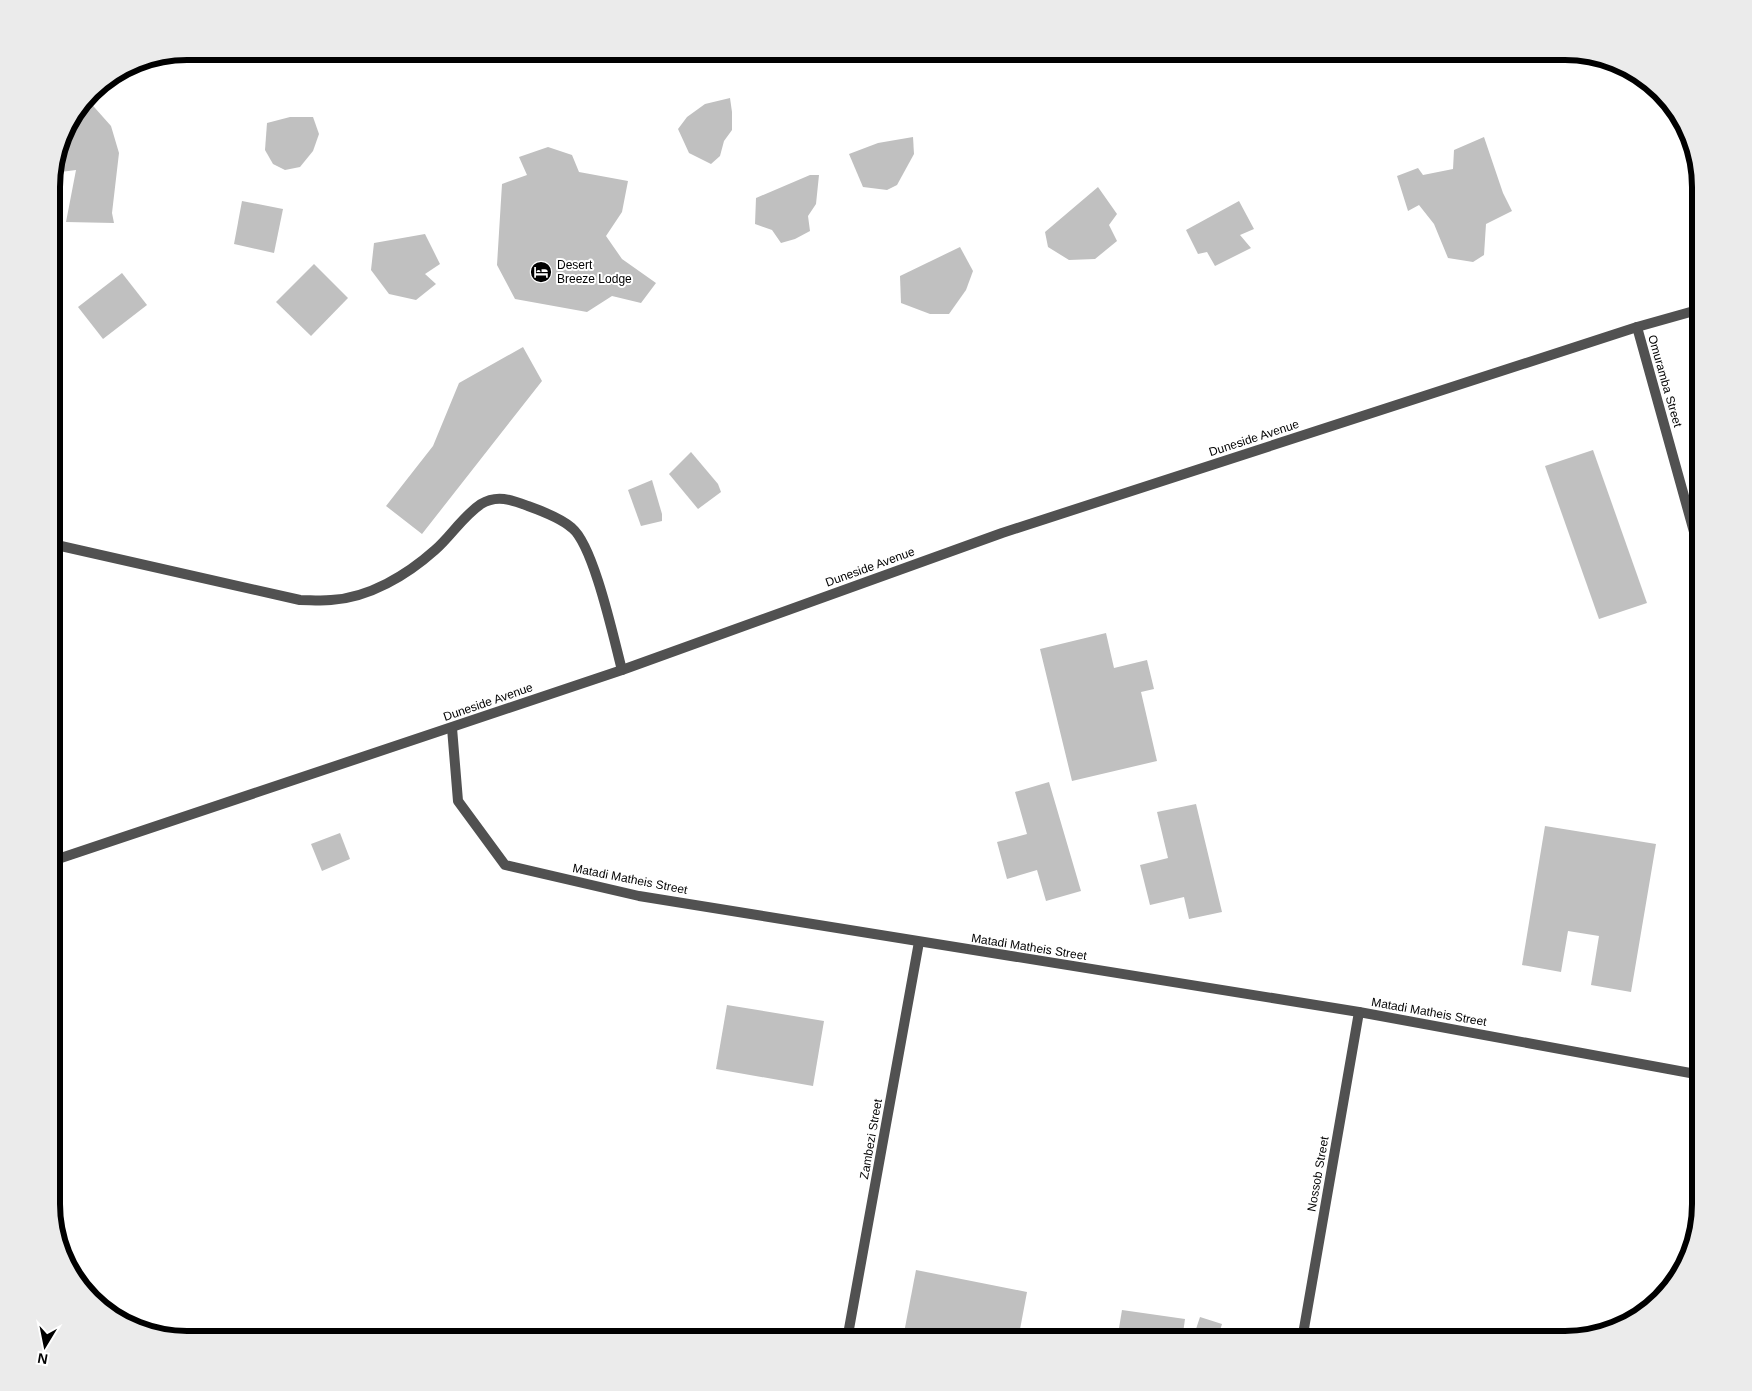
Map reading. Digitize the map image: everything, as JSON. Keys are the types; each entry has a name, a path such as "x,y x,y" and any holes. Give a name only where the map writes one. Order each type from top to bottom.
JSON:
{"street":[{"name":"Duneside Avenue","path":"60,858 622,670 1002,533 1637,327 1692,312"},
{"name":"Omuramba Street","path":"1637,327 1692,525"},
{"path":"60,546 300,600 332,600 368,592 401,576 435,550 481,504 501,498 512,500 540,510 572,527 580,535 600,587 622,670"},
{"name":"Matadi Matheis Street","path":"452,728 458,801 505,865 639,896 1359,1012 1692,1073"},
{"name":"Zambezi Street","path":"849,1331 919,942"},
{"name":"Nossob Street","path":"1304,1331 1359,1012"}],"building":[{"path":"730,98 732,130 724,141 720,156 711,164 689,153 678,129 687,117 705,104"},
{"path":"91,104 111,126 119,153 112,213 114,223 66,222 76,170 61,172 64,154 73,131"},
{"path":"290,117 313,117 319,134 313,151 300,167 285,170 273,164 265,150 267,123"},
{"path":"913,137 914,154 897,185 887,190 863,187 849,154 878,143"},
{"path":"1484,137 1503,193 1512,211 1486,224 1484,255 1473,262 1448,258 1434,224 1419,205 1408,211 1397,176 1418,168 1423,175 1453,169 1454,150"},
{"path":"548,147 572,155 579,172 628,181 622,212 606,236 622,259 656,283 641,303 612,296 587,312 515,299 497,265 502,184 527,175 519,157"},
{"path":"810,175 819,175 816,204 808,216 810,231 795,239 781,243 772,230 755,224 756,198"},
{"path":"1098,187 1117,214 1109,225 1117,241 1095,259 1069,260 1048,247 1045,232"},
{"path":"242,201 283,209 274,253 234,244"},
{"path":"1239,201 1254,229 1240,235 1251,248 1215,266 1207,252 1198,254 1186,230"},
{"path":"425,234 440,264 425,274 436,284 416,300 389,294 371,270 374,243"},
{"path":"960,247 973,271 966,290 949,314 930,314 901,303 900,276"},
{"path":"314,264 348,298 311,336 276,302"},
{"path":"122,273 147,305 103,339 78,307"},
{"path":"523,347 542,381 422,534 386,506 433,446 459,383"},
{"path":"1593,450 1647,603 1599,619 1545,466"},
{"path":"691,452 718,484 721,492 698,509 669,474"},
{"path":"652,480 662,514 662,521 641,526 628,490"},
{"path":"1106,633 1114,668 1147,660 1154,689 1141,692 1157,761 1072,781 1040,649"},
{"path":"1049,782 1081,891 1046,901 1037,870 1007,879 997,842 1027,834 1015,792"},
{"path":"1196,804 1222,912 1189,919 1184,897 1150,905 1140,865 1168,858 1157,812"},
{"path":"1545,826 1656,844 1631,992 1591,985 1599,936 1568,931 1561,972 1522,965"},
{"path":"340,833 350,859 322,871 311,844"},
{"path":"727,1005 824,1021 813,1086 716,1069"},
{"path":"916,1270 1027,1292 1020,1331 904,1331"},
{"path":"1122,1310 1185,1319 1183,1331 1118,1331"},
{"path":"1200,1317 1222,1324 1220,1331 1195,1331"}],"place":[{"name":"Desert Breeze Lodge","path":"541,272"}]}
